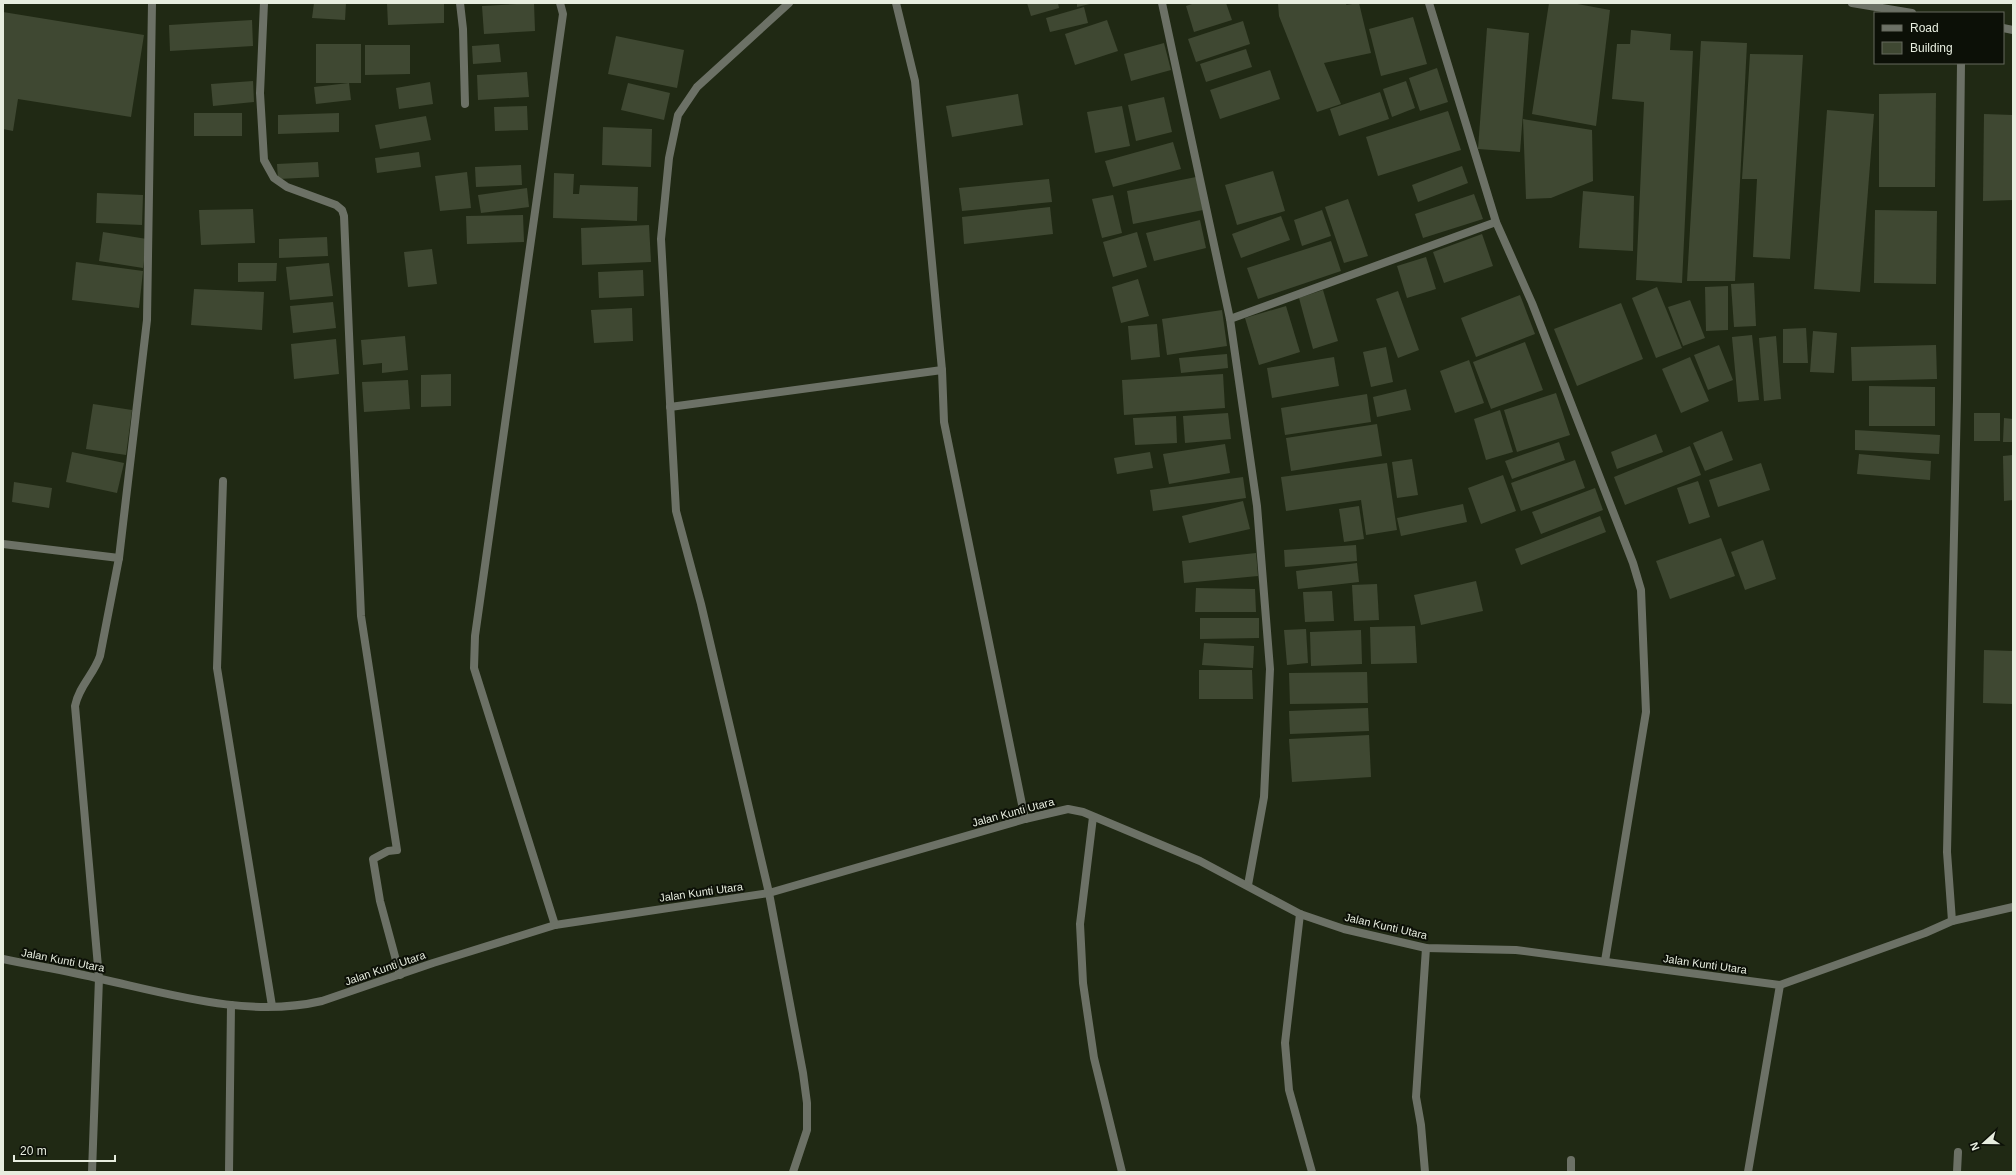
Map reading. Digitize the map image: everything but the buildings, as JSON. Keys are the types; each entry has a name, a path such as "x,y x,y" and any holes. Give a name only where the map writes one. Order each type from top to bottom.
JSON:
{"street":[{"path":"92,1172 99,978 75,706 80,688 93,671 100,656 119,558 147,320 152,3"},
{"path":"264,3 260,93 264,160 274,178 287,187 336,205 342,210 344,216 361,616 397,850 388,851 373,859 380,901 400,975"},
{"path":"460,3 463,29 465,104"},
{"path":"555,925 474,668 475,636 563,14 560,3"},
{"path":"789,3 698,88 678,114 669,158 661,239 676,511 701,604 769,893 792,1011 807,1103 807,1130 793,1172"},
{"path":"896,3 915,81 942,370 944,422 1025,819"},
{"path":"1162,3 1230,319 1258,506 1270,669 1264,797 1248,885"},
{"path":"1429,3 1496,222 1532,303 1633,563 1641,590 1646,712 1605,961"},
{"path":"1852,3 1906,12"},
{"path":"1952,921 1947,852 1957,399 1961,64"},
{"path":"1230,319 1496,222"},
{"path":"670,407 942,370"},
{"path":"223,481 217,668 272,1006"},
{"path":"3,544 119,558"},
{"name":"Jalan Kunti Utara","path":"3,959 99,978 191,1000 231,1005 304,1005 322,1001 555,925 769,893 1068,808 1083,812 1157,842 1248,885 1257,892 1300,914 1344,929 1426,948 1516,950 1780,985 1925,933 1952,921 2013,907"},
{"path":"1093,817 1080,924 1083,983 1094,1058 1122,1172"},
{"path":"1300,914 1285,1043 1289,1090 1312,1172"},
{"path":"1425,1172 1421,1125 1416,1098 1426,948"},
{"path":"1748,1172 1780,985"},
{"path":"230,1172 231,1005"},
{"path":"1957,1172 1958,1152"},
{"path":"1571,1160 1571,1172"}]}
